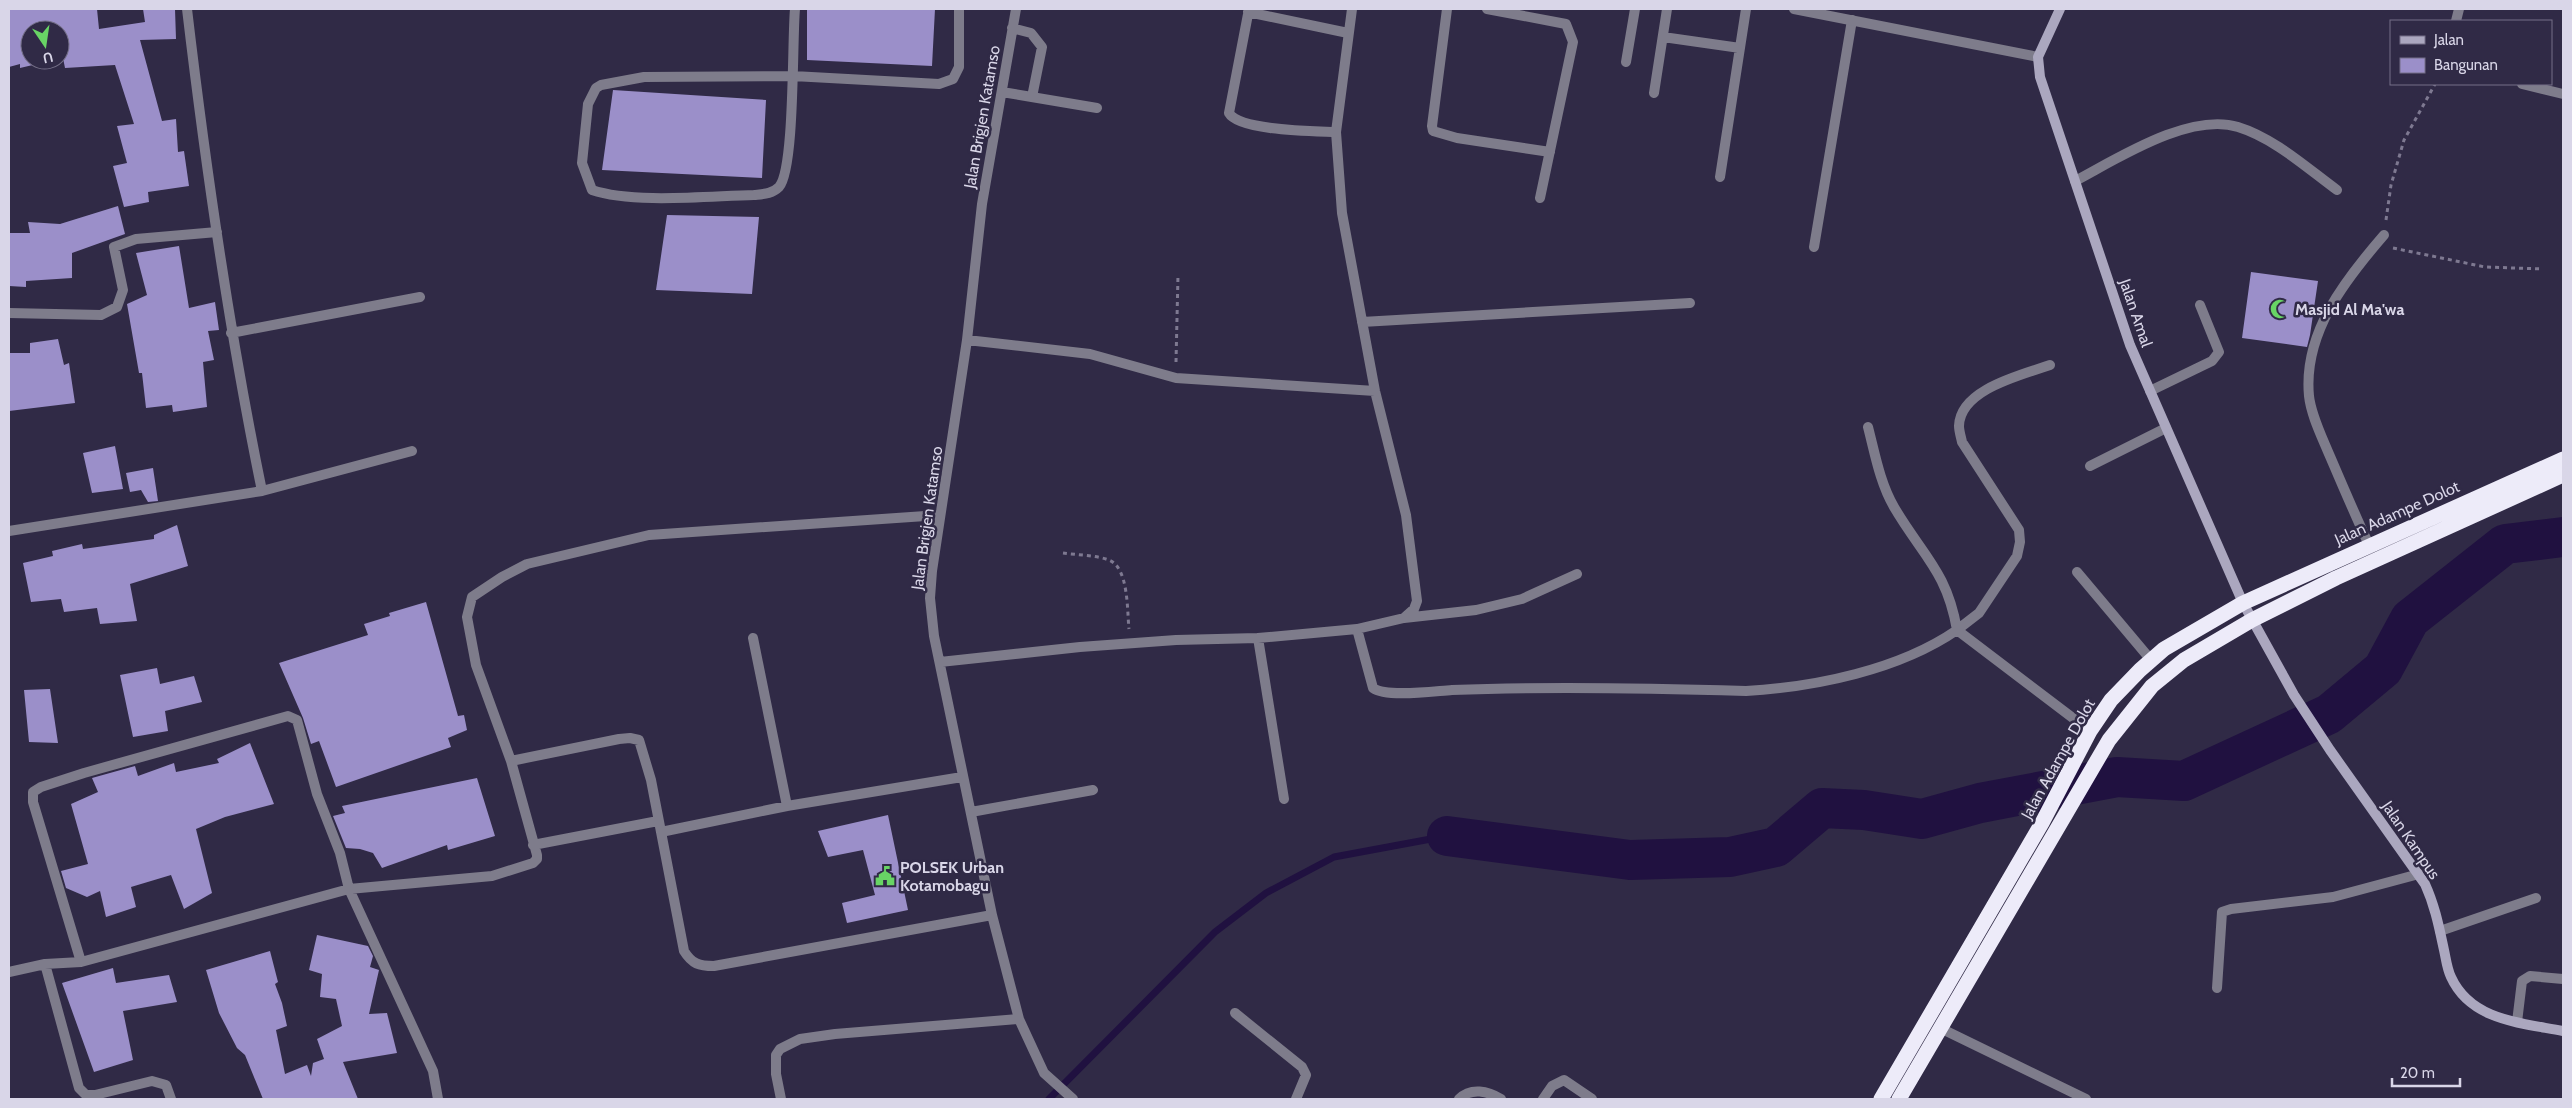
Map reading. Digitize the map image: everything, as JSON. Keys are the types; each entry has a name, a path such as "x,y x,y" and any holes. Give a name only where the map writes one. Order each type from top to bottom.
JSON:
{"highway":[{"name":"Jalan Adampe Dolot","path":"1881,1099 2042,823 2090,730 2111,700 2151,660 2164,649 2243,603 2563,459"},
{"name":"Jalan Adampe Dolot","path":"1899,1099 2109,740 2152,686 2184,660 2252,620 2336,578 2563,476"}],"street":[{"path":"187,9 231,332 262,491"},
{"path":"795,9 793,76 791,130 784,179 771,193 637,197 592,190 586,180 582,163 588,104 596,88 601,85 644,77 793,76 939,84 953,79 960,67 959,9"},
{"name":"Jalan Brigjen Katamso","path":"1016,9 982,204 967,340 958,386 954,431 930,585 934,636 962,777 992,915 1020,1019 1044,1073 1073,1099"},
{"path":"1352,9 1336,132 1342,213 1375,391 1406,515 1413,560 1417,601 1414,609 1404,618"},
{"path":"1447,9 1432,126 1433,131 1457,138 1550,152"},
{"path":"1487,9 1566,24 1571,33 1573,42 1540,198"},
{"path":"1626,62 1635,9"},
{"path":"1654,93 1667,9"},
{"path":"1720,177 1746,9"},
{"path":"1794,9 2038,57 2052,22 2060,9"},
{"path":"1336,132 1250,125 1231,117 1229,114 1248,10 1348,33"},
{"path":"1814,247 1852,20"},
{"path":"1012,28 1031,33 1042,47 1032,98"},
{"path":"1663,37 1740,48"},
{"name":"Jalan Amal","path":"2038,57 2040,77 2130,345 2252,620"},
{"path":"2526,85 2563,94"},
{"path":"1002,92 1097,108"},
{"path":"2075,181 2140,147 2182,130 2211,124 2237,126 2264,138 2338,190"},
{"path":"9,313 101,315 117,307 123,290 114,247 136,239 217,232"},
{"path":"2369,545 2320,434 2309,398 2308,371 2325,316 2341,288 2384,235"},
{"path":"231,332 420,297"},
{"path":"1362,322 1690,303"},
{"path":"2150,391 2212,361 2219,352 2200,304"},
{"path":"967,340 1090,354 1176,378 1375,391"},
{"path":"1357,629 1373,688 1378,691 1746,691 1780,689 1862,672 1920,650 1956,630 1979,614 2017,556 2020,542 2019,530 1962,442 1959,426 1965,410 1978,394 1999,383 2050,365"},
{"path":"1868,427 1883,483 1894,507 1932,561 1944,584 1952,604 1956,630 2090,730"},
{"path":"2090,466 2166,428"},
{"path":"9,531 262,491 412,451"},
{"path":"9,972 45,964 80,962 349,889 492,876 537,859 511,761 476,665 466,617 472,598 502,577 527,564 649,535 940,515"},
{"path":"2077,572 2151,660"},
{"path":"940,662 1080,647 1258,638 1357,629 1404,618 1476,610 1522,599 1577,574"},
{"name":"Jalan Kampus","path":"2252,620 2294,695 2330,750 2419,874 2435,906 2450,976 2469,1002 2482,1011 2517,1022 2563,1031"},
{"path":"753,638 787,806"},
{"path":"1258,638 1284,799"},
{"path":"80,962 33,802 33,792 40,787 75,776 288,716 297,720 315,786 340,853 349,889 433,1071 438,1099"},
{"path":"511,761 600,742 635,738 639,740 643,750 661,832 684,951 690,960 700,966 742,961 992,915"},
{"path":"661,832 787,806 962,777"},
{"path":"971,812 1093,790"},
{"path":"533,845 658,821"},
{"path":"2217,988 2222,912 2231,909 2333,897 2419,874"},
{"path":"2440,931 2536,898"},
{"path":"45,964 79,1088 86,1095 94,1095 152,1081 166,1085 171,1099"},
{"path":"2517,1022 2522,981 2530,976 2563,980"},
{"path":"1235,1013 1302,1067 1306,1075 1296,1099"},
{"path":"781,1099 776,1074 776,1055 780,1049 800,1039 835,1034 1020,1019"},
{"path":"1940,1028 2086,1099"},
{"path":"1543,1099 1552,1086 1564,1080 1592,1099"},
{"path":"1459,1099 1463,1095 1482,1091 1490,1092 1501,1099"}],"path":[{"path":"2434,85 2404,140 2391,185 2384,235 2387,246 2485,268 2543,269"},
{"path":"1176,378 1178,275"},
{"path":"1063,553 1110,561 1119,568 1123,577 1130,644"}],"building":[{"path":"9,9 97,9 99,29 145,22 143,9 175,9 176,39 140,40 162,121 176,119 178,152 184,151 189,186 148,192 149,202 124,207 113,166 127,163 117,126 134,124 115,65 70,68 70,20 20,20 20,64 9,67"},
{"path":"807,9 935,9 932,66 807,60"},
{"path":"613,90 766,100 762,178 602,170"},
{"path":"118,206 125,234 72,253 72,278 26,281 26,287 9,286 9,233 30,233 28,222 60,224"},
{"path":"667,215 759,217 752,294 656,290"},
{"path":"179,246 189,308 215,302 219,330 208,331 214,360 203,362 207,407 173,412 172,405 146,408 142,373 139,373 127,304 147,295 136,253"},
{"name":"Masjid Al Ma'wa","path":"2251,272 2318,281 2307,347 2242,338"},
{"path":"58,339 64,365 69,363 75,403 9,411 9,353 30,353 30,343"},
{"path":"115,446 123,489 92,493 83,453"},
{"path":"153,468 158,501 148,502 141,490 130,492 126,473"},
{"path":"177,525 188,566 130,584 137,621 100,624 97,608 64,612 61,599 31,602 23,563 53,556 52,551 82,544 83,549 154,539 154,535"},
{"path":"426,602 458,716 464,715 467,730 448,738 451,747 336,787 319,741 311,744 303,718 279,663 368,635 364,624 390,616 389,613"},
{"path":"157,668 160,684 194,676 202,702 165,711 168,731 133,737 120,675"},
{"path":"50,689 58,743 29,742 24,690"},
{"path":"250,743 274,804 225,817 196,829 212,893 184,909 171,875 131,887 136,907 106,917 100,891 87,897 66,888 61,871 88,864 71,804 98,792 92,778 135,766 138,776 174,763 176,772 219,763 217,759"},
{"path":"477,778 495,836 448,850 447,845 382,868 373,853 360,849 346,848 333,816 345,813 342,806"},
{"name":"POLSEK Urban Kotamobagu","path":"888,815 908,910 847,923 842,903 875,895 863,850 828,857 818,831"},
{"path":"317,935 368,946 373,956 370,967 379,970 369,1014 387,1013 397,1053 343,1062 358,1099 263,1099 245,1055 237,1048 219,1013 206,970 270,951 278,982 275,984 282,1003 287,1026 276,1030 285,1074 307,1065 311,1076 313,1063 324,1059 317,1039 342,1026 336,999 320,997 322,974 309,970"},
{"path":"113,968 116,983 169,975 177,1002 123,1011 133,1060 94,1072 62,983"}],"waterway":[{"path":"1447,836 1630,860 1730,857 1776,847 1822,808 1864,810 1922,819 1980,803 2117,777 2184,781 2329,714 2383,669 2410,619 2505,544 2563,537"},
{"path":"1049,1099 1215,932 1266,893 1334,857 1447,836"}],"place":[{"name":"Masjid Al Ma'wa","path":"2280,309"},
{"name":"POLSEK Urban Kotamobagu","path":"885,876"}]}
